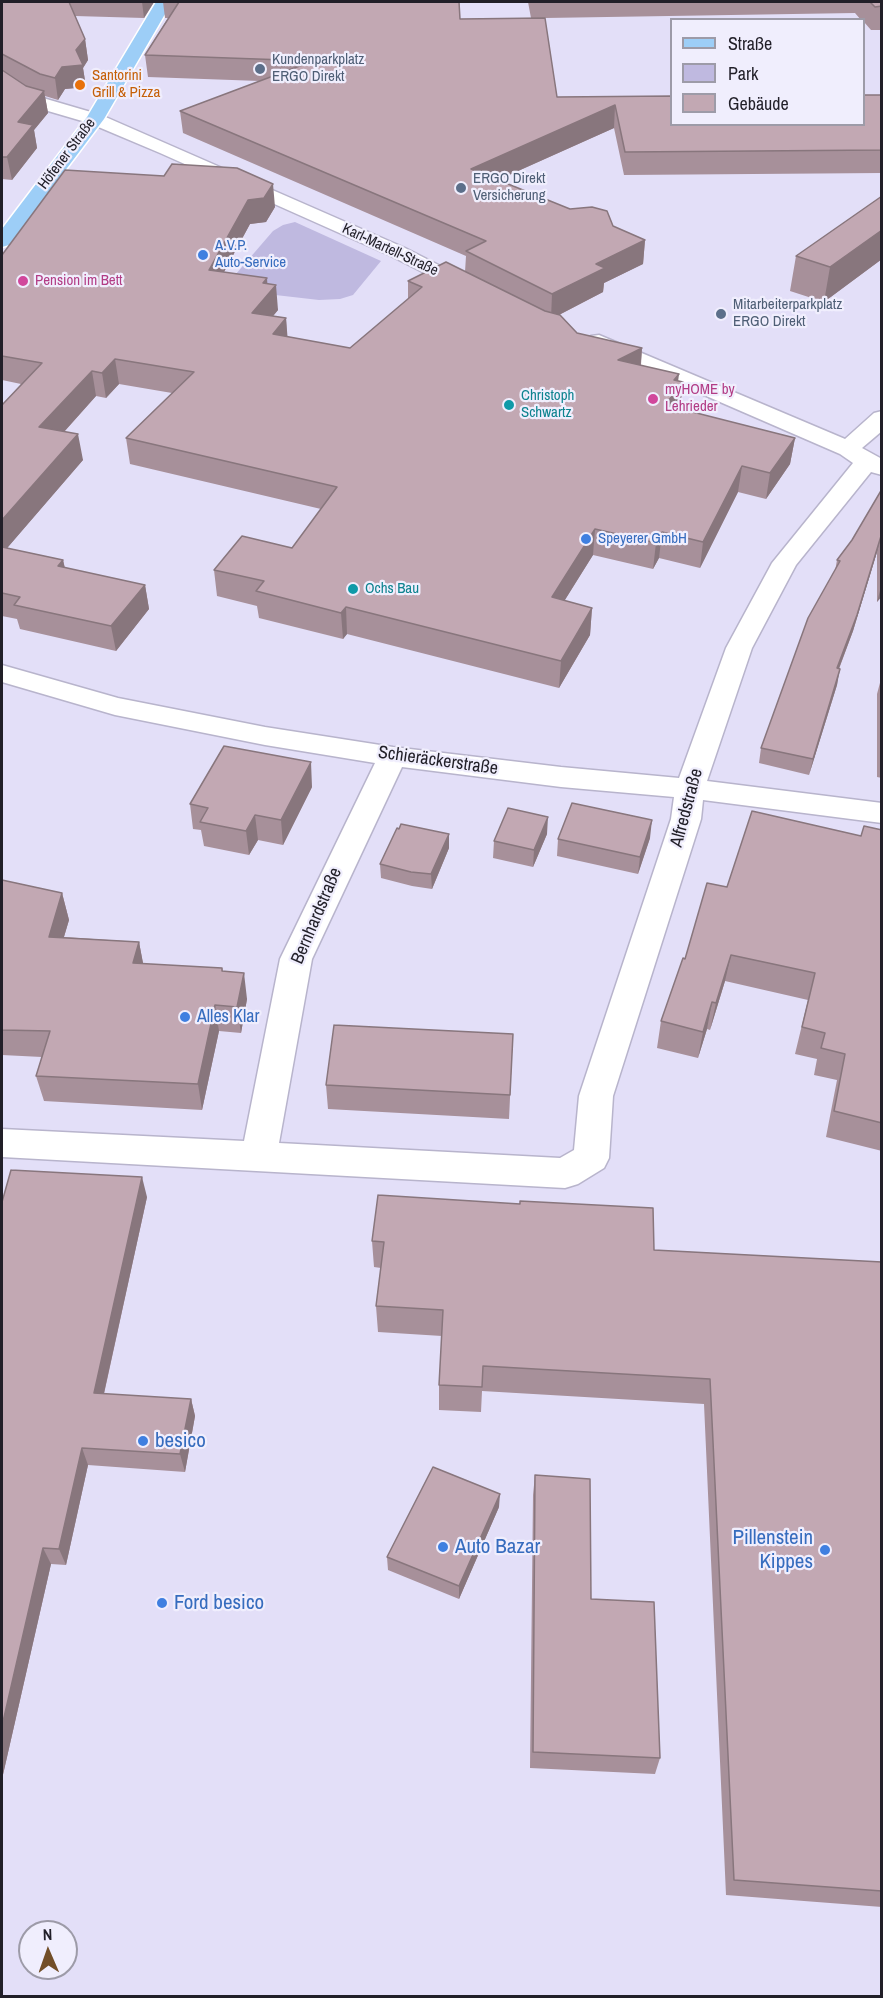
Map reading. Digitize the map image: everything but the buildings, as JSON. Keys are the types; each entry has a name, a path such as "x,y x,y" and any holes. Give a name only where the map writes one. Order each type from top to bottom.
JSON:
{"main road":[{"name":"Höfener Straße","path":"2,241 94,119 164,2"}],"street":[{"name":"Karl-Martell-Straße","path":"2,80 38,102 94,119 398,252 491,299"},
{"path":"582,337 601,341 865,460"},
{"name":"Alfredstraße","path":"259,1157 565,1173 591,1158 596,1096 686,819 690,789 739,648 780,572 865,460 882,418"},
{"name":"Schieräckerstraße","path":"2,673 115,706 265,736 393,756 561,777 690,789 882,813"},
{"name":"Bernhardstraße","path":"259,1157 296,959 393,756"},
{"path":"2,1143 259,1157"}],"green space":[{"path":"295,222 381,261 353,295 340,299 319,300 223,289 273,231"}],"place":[{"name":"Kundenparkplatz ERGO Direkt","path":"260,69"},
{"name":"Santorini Grill & Pizza","path":"80,85"},
{"name":"ERGO Direkt Versicherung","path":"461,188"},
{"name":"A.V.P. Auto-Service","path":"203,255"},
{"name":"Pension im Bett","path":"23,281"},
{"name":"Mitarbeiterparkplatz ERGO Direkt","path":"721,314"},
{"name":"myHOME by Lehrieder","path":"653,399"},
{"name":"Christoph Schwartz","path":"509,405"},
{"name":"Speyerer GmbH","path":"586,539"},
{"name":"Ochs Bau","path":"353,589"},
{"name":"Alles Klar","path":"185,1017"},
{"name":"besico","path":"143,1441"},
{"name":"Auto Bazar","path":"443,1547"},
{"name":"Pillenstein Kippes","path":"825,1550"},
{"name":"Ford besico","path":"162,1603"}]}
